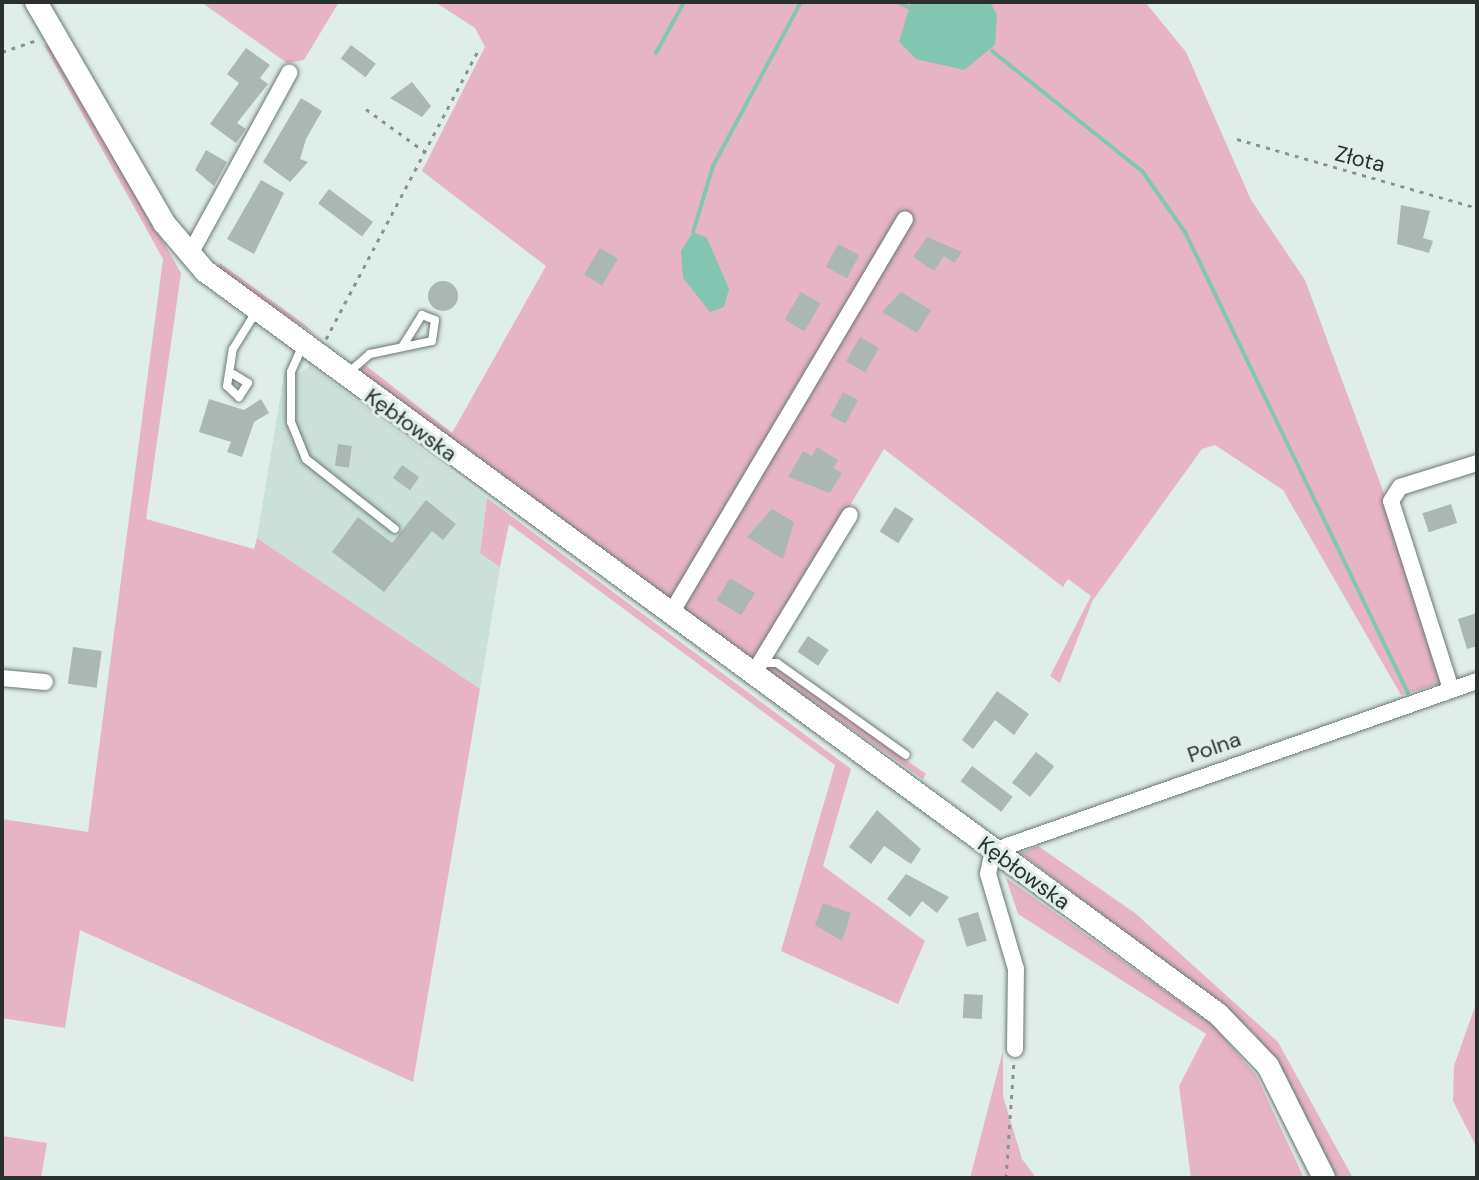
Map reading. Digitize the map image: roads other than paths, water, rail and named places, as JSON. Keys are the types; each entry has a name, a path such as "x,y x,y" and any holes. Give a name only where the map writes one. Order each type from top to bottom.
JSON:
{"street":[{"name":"Kębłowska","path":"36,2 164,223 189,256 308,350 670,615 754,668 993,851 1235,1028 1268,1066 1324,1178"},
{"path":"189,256 216,220 289,73"},
{"path":"670,615 905,219"},
{"path":"1451,689 1391,501 1400,487 1477,463"},
{"path":"754,668 850,515"},
{"path":"2,678 45,682"},
{"name":"Polna","path":"993,851 1477,681"},
{"path":"993,851 988,874 1016,969 1015,1049"}],"lane":[{"path":"233,374 233,349 256,311"},
{"path":"345,376 359,360 403,345 432,341 435,320 422,315 403,345"},
{"path":"308,350 291,372 291,422 306,459 395,529"},
{"path":"754,668 777,663 906,755"}],"waterway":[{"path":"656,53 684,2"},
{"path":"693,232 713,166 801,2"},
{"path":"898,2 908,7"},
{"path":"992,51 1142,171 1185,232 1408,693"}]}
